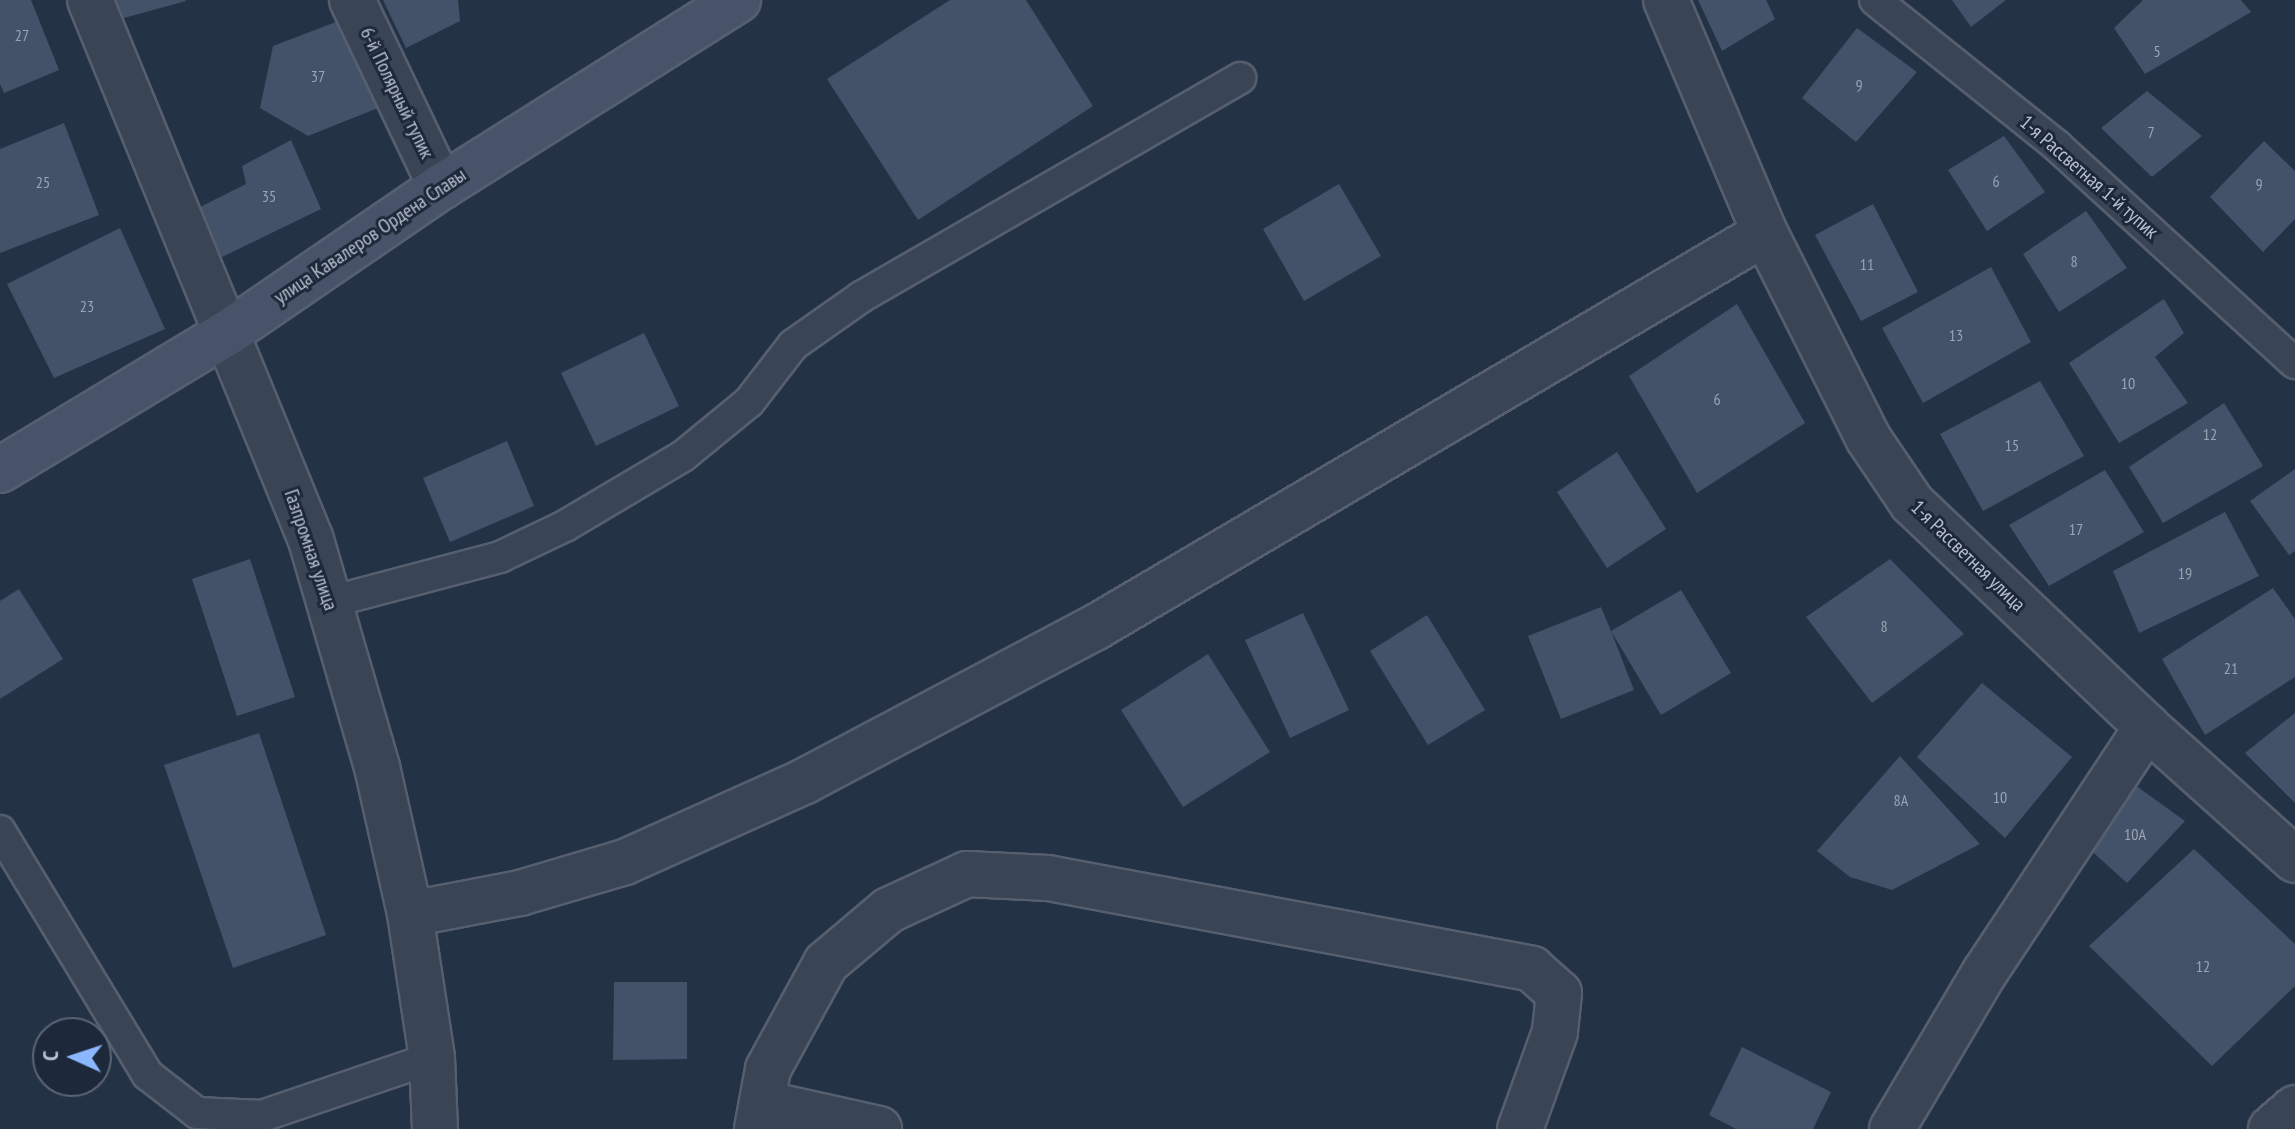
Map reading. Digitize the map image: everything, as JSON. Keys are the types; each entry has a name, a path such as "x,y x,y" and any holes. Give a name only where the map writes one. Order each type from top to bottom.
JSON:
{"street":[{"name":"Газпромная улица","path":"90,0 229,332 311,540 330,602 377,767 410,914 432,1058 435,1129"},
{"name":"6-й Полярный тупик","path":"352,0 441,187"},
{"name":"улица Кавалеров Ордена Славы","path":"0,470 229,332 441,187 738,0"},
{"name":"1-я Рассветная улица","path":"1666,0 1765,233 1868,438 1912,503 2147,727 2295,860"},
{"path":"410,914 520,893 625,862 805,781 1096,627 1765,233"},
{"path":"1892,1129 1985,972 2147,727"},
{"path":"879,1129 759,1116 768,1069 826,963 889,910 967,874 1048,878 1532,969 1559,993 1555,1032 1520,1129"},
{"path":"2271,1129 2295,1108"}],"lane":[{"name":"1-я Рассветная 1-й тупик","path":"1875,0 2057,146 2295,363"},
{"path":"330,602 500,557 565,526 683,456 749,402 793,345 861,297 1240,78"},
{"path":"0,831 148,1075 197,1113 262,1116 432,1058"}],"building":[{"path":"0,0 31,0 59,70 4,93 0,84"},
{"path":"114,0 185,0 186,1 120,19"},
{"path":"383,0 458,0 460,21 406,48"},
{"path":"950,0 1026,0 1093,106 918,220 827,79"},
{"path":"1698,0 1766,0 1775,19 1722,51"},
{"path":"1952,0 2006,0 1971,27"},
{"path":"2143,0 2241,0 2251,12 2145,74 2114,28"},
{"path":"341,20 383,106 308,136 260,108 273,46"},
{"path":"1857,28 1917,72 1856,142 1802,98"},
{"path":"2147,91 2202,136 2152,177 2101,128"},
{"path":"64,123 99,215 0,253 0,149"},
{"path":"2004,136 2045,192 1987,231 1948,170"},
{"path":"291,140 321,209 220,258 200,207 246,184 242,166"},
{"path":"2264,141 2295,171 2295,219 2263,252 2210,197"},
{"path":"1339,184 1381,256 1304,301 1263,229"},
{"path":"1873,204 1918,292 1861,321 1815,235"},
{"path":"2086,211 2127,268 2059,312 2023,254"},
{"path":"120,228 165,329 54,378 7,284"},
{"path":"1991,267 2031,342 1923,403 1882,328"},
{"path":"2164,299 2184,333 2155,357 2188,403 2119,443 2069,363"},
{"path":"1737,304 1805,423 1697,493 1629,376"},
{"path":"644,333 679,406 596,446 561,373"},
{"path":"2040,381 2084,456 1983,511 1940,434"},
{"path":"2224,403 2263,466 2163,523 2129,467"},
{"path":"507,441 534,506 450,542 423,478"},
{"path":"1617,452 1666,529 1607,568 1557,492"},
{"path":"2295,469 2295,551 2289,555 2250,501"},
{"path":"2105,470 2144,532 2049,586 2009,525"},
{"path":"2225,512 2259,576 2139,633 2113,571"},
{"path":"250,559 295,697 237,716 192,579"},
{"path":"1890,559 1964,634 1872,703 1806,617"},
{"path":"2273,588 2295,619 2295,677 2205,735 2162,659"},
{"path":"19,589 63,659 0,699 0,601"},
{"path":"1681,590 1731,673 1661,715 1611,631"},
{"path":"1601,607 1634,690 1561,719 1528,636"},
{"path":"1303,613 1349,710 1290,738 1245,640"},
{"path":"1427,615 1485,710 1428,745 1370,651"},
{"path":"1208,654 1270,752 1183,807 1121,710"},
{"path":"1982,683 2072,757 2005,838 1917,757"},
{"path":"2295,713 2295,803 2245,753"},
{"path":"259,733 326,935 233,968 164,765"},
{"path":"1900,756 1980,844 1892,890 1850,877 1817,851"},
{"path":"2135,785 2185,821 2127,883 2086,846"},
{"path":"2194,849 2295,944 2295,986 2212,1066 2089,946"},
{"path":"614,982 687,982 687,1059 613,1060"},
{"path":"1742,1047 1831,1092 1813,1129 1736,1129 1709,1115"}]}
